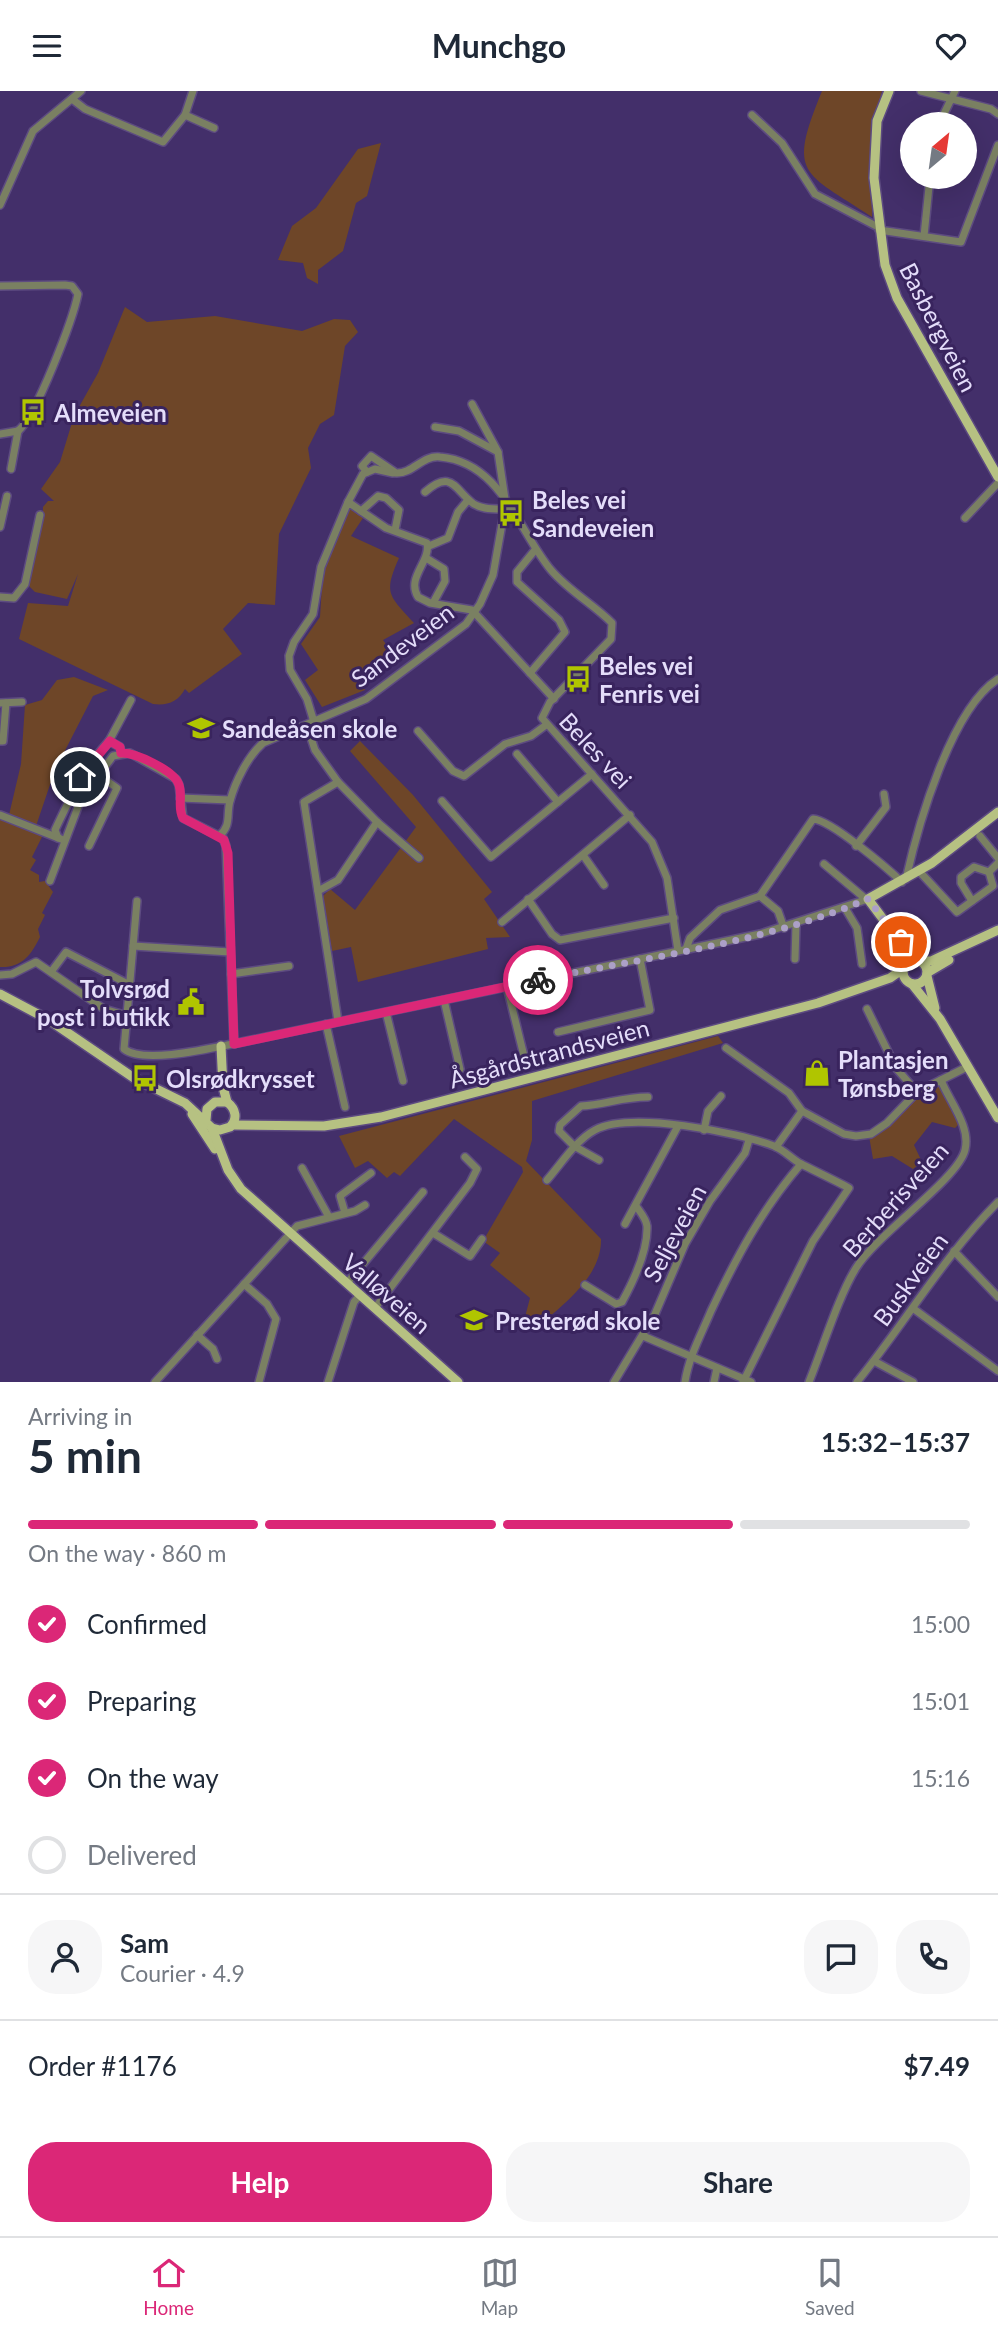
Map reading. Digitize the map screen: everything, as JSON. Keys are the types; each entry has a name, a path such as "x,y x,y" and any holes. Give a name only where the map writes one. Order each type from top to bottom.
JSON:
{"main road":[{"name":"Basbergveien","path":"889,91 880,109 876,132 874,178 885,265 897,298 998,477"},
{"path":"940,1019 927,975 919,960 867,899 904,881 998,813"},
{"path":"889,928 911,983 940,1019 998,1118"},
{"name":"Åsgårdstrandsveien","path":"836,998 890,978 909,961 931,961 998,932"},
{"name":"Åsgårdstrandsveien","path":"209,1124 230,1127 324,1126 382,1117 836,998 919,983 927,975 998,932"},
{"path":"0,995 42,1015 117,1068 185,1103 209,1124"},
{"path":"221,1046 223,1087 227,1102 235,1112 223,1142 226,1166"},
{"path":"209,1124 221,1046"},
{"path":"173,1097 197,1119 226,1166"},
{"path":"185,1103 227,1102"},
{"name":"Åsgårdstrandsveien","path":"235,1112 269,1125"},
{"name":"Valløveien","path":"209,1124 226,1166 242,1189 458,1382"}],"street":[{"path":"0,205 33,131 81,91"},
{"path":"72,99 85,109 163,142 185,115 194,91"},
{"path":"921,91 953,95 998,114"},
{"path":"945,112 953,95"},
{"path":"185,115 214,128"},
{"path":"752,115 782,143 815,194 879,229 960,243 964,239 998,145"},
{"path":"924,236 929,189"},
{"path":"0,286 65,285 77,291 61,345 33,408 18,431 11,469"},
{"name":"Sandeveien","path":"219,836 229,822 230,800 258,748 270,739 307,726 366,699 458,631 475,613 495,565 505,503 498,452 472,404"},
{"path":"435,426 459,431 498,452"},
{"path":"0,433 18,431"},
{"path":"314,722 307,699 290,670 289,656 294,642 313,614 321,567 349,503 367,472 362,466 371,456 393,473"},
{"name":"Beles vei","path":"367,472 375,469 393,473 407,472 434,457 452,459 479,470 505,503 535,550 559,579 614,627 609,642 542,713 546,725 644,831 661,859 682,950"},
{"path":"425,492 437,483 449,483 463,490 468,500 487,509 505,503"},
{"path":"965,518 998,483"},
{"path":"0,527 7,496"},
{"path":"361,511 378,496 386,498 399,510 395,530"},
{"path":"429,546 449,538 458,512 468,500"},
{"path":"349,503 395,530 421,539 429,546"},
{"path":"0,597 18,596 23,589 40,515"},
{"path":"429,546 414,587 420,599 465,607 475,613 554,699"},
{"path":"530,673 565,632 559,620 517,582 519,568 535,550"},
{"path":"426,558 444,569 445,575 433,603"},
{"path":"682,950 690,938 720,910 760,897 813,819 826,824 904,881 929,800 956,731 979,694 998,679"},
{"path":"62,839 55,830 71,794 109,741 131,700"},
{"path":"0,741 3,741 3,703 22,702"},
{"path":"418,731 453,771 464,776 505,744 531,736 546,725"},
{"path":"307,726 315,750 338,782 377,822 419,858"},
{"path":"109,741 120,747 121,753"},
{"path":"50,881 62,839 81,799 113,756 121,753 145,759 172,775 180,785 183,818 219,836 224,840 228,853 234,1044"},
{"path":"517,754 558,802"},
{"path":"89,846 117,788 97,774"},
{"path":"442,801 491,857 592,774"},
{"path":"338,782 310,797 303,807 338,1021"},
{"path":"856,846 886,807 884,793"},
{"path":"180,798 230,800"},
{"path":"0,815 62,839"},
{"path":"502,922 630,815"},
{"path":"318,891 338,880 377,822"},
{"path":"979,836 998,861 989,872"},
{"path":"583,855 604,884"},
{"path":"137,901 124,1049 130,1053 166,1055 234,1044 784,928 867,899 824,864"},
{"path":"919,871 954,911 959,911 972,901 994,884 989,872 974,867 961,877 960,881 972,901"},
{"path":"760,897 778,911 784,928"},
{"path":"528,899 559,940 674,918"},
{"path":"845,908 857,928 862,964"},
{"path":"795,958 796,925"},
{"path":"134,946 230,952"},
{"path":"51,972 66,952 130,985"},
{"path":"558,1032 650,1010 640,959"},
{"path":"0,975 12,974 34,962 104,1009 128,1017"},
{"path":"231,974 289,966"},
{"path":"507,987 524,1056"},
{"path":"444,1000 460,1069"},
{"path":"867,1009 889,1057 917,1092"},
{"path":"386,1012 403,1081"},
{"path":"326,1024 345,1107"},
{"path":"726,1048 789,1093 802,1111 844,1134 862,1136 887,1123 917,1092 967,1067"},
{"name":"Berberisveien","path":"809,1382 855,1269 872,1247 953,1170 964,1154 964,1129 941,1080"},
{"path":"704,1130 708,1111 721,1095"},
{"path":"599,1160 574,1146 559,1131 559,1126 581,1106 594,1107 620,1098 648,1097"},
{"path":"776,1147 802,1111"},
{"path":"547,1180 564,1163 574,1146 594,1131 615,1123 641,1122 704,1130 776,1147 801,1164 849,1188 813,1241 746,1381 643,1336"},
{"path":"625,1224 678,1126"},
{"name":"Seljeveien","path":"614,1382 643,1336 685,1244 710,1202 745,1153 749,1140"},
{"path":"375,1308 477,1172 475,1165 465,1157"},
{"path":"685,1382 690,1356 746,1240 771,1201 801,1164"},
{"path":"302,1168 329,1217"},
{"name":"Valløveien","path":"345,1213 340,1196 371,1173"},
{"path":"347,1283 423,1192"},
{"name":"Buskveien","path":"856,1382 914,1309 954,1251 998,1202"},
{"name":"Valløveien","path":"290,1233 297,1226 365,1205"},
{"path":"584,1285 616,1304 622,1302 635,1272 647,1225 636,1206"},
{"path":"155,1382 290,1233"},
{"path":"433,1233 470,1256 482,1239"},
{"path":"954,1251 998,1297"},
{"path":"244,1284 271,1309 276,1319 259,1382"},
{"path":"328,1382 354,1302 360,1295"},
{"path":"914,1309 998,1371"},
{"path":"197,1335 213,1349 217,1359"},
{"path":"874,1361 913,1382"},
{"path":"714,1382 717,1368"}],"shaded area":[{"path":"822,91 882,91 871,140 872,217 830,190 808,169 804,156 805,140"},
{"path":"381,143 367,196 356,203 343,251 318,270 318,284 307,278 303,263 278,260 292,226 316,208 358,149"},
{"path":"125,307 147,322 215,316 302,331 334,319 350,320 358,332 345,346 334,415 320,424 308,448 311,468 279,534 275,605 248,603 223,629 242,654 189,693 185,689 175,700 163,704 153,704 19,639 28,603 68,606 78,574 67,599 35,592 29,586 37,532 43,523 43,507 48,501 54,501 41,489 60,462 74,416 98,373"},
{"path":"347,507 363,518 351,536 399,558 391,579 391,593 414,623 383,640 392,653 357,675 365,690 322,707 305,680 318,670 301,644 320,617 323,569"},
{"path":"74,677 108,690 93,696 55,770 36,826 9,815 21,764 25,705 42,700 57,680"},
{"path":"360,741 413,795 492,892 484,899 510,937 486,938 488,949 358,982 351,947 332,951 323,896 330,889 355,910 416,827 350,751"},
{"path":"0,817 43,835 32,857 36,860 30,870 39,875 39,882 45,881 53,892 42,913 45,915 38,929 40,937 33,949 20,963 8,967 0,967"},
{"path":"718,1036 723,1043 532,1101 532,1140 526,1161 601,1239 595,1266 587,1279 567,1302 533,1331 525,1317 530,1298 490,1265 500,1253 483,1241 523,1172 522,1167 454,1119 400,1176 394,1172 387,1178 368,1161 355,1168 339,1136"},
{"path":"940,1085 959,1124 955,1128 932,1122 914,1145 922,1162 913,1169 892,1156 873,1159 869,1136 912,1100"}],"way so far":[{"path":"538,980 760,934 806,922 868,899 901,942"}],"place":[{"name":"Almeveien","path":"33,412"},
{"name":"Beles vei Sandeveien","path":"511,513"},
{"name":"Beles vei Fenris vei","path":"578,679"},
{"name":"Sandeåsen skole","path":"201,728"},
{"name":"Tolvsrød post i butikk","path":"191,1002"},
{"name":"Plantasjen Tønsberg","path":"817,1073"},
{"name":"Olsrødkrysset","path":"145,1078"},
{"name":"Presterød skole","path":"474,1320"}],"route":[{"path":"80,777 110,741 120,747 121,753 130,753 145,759 176,779 180,785 180,813 183,818 224,840 228,853 234,1044 538,980"}]}
